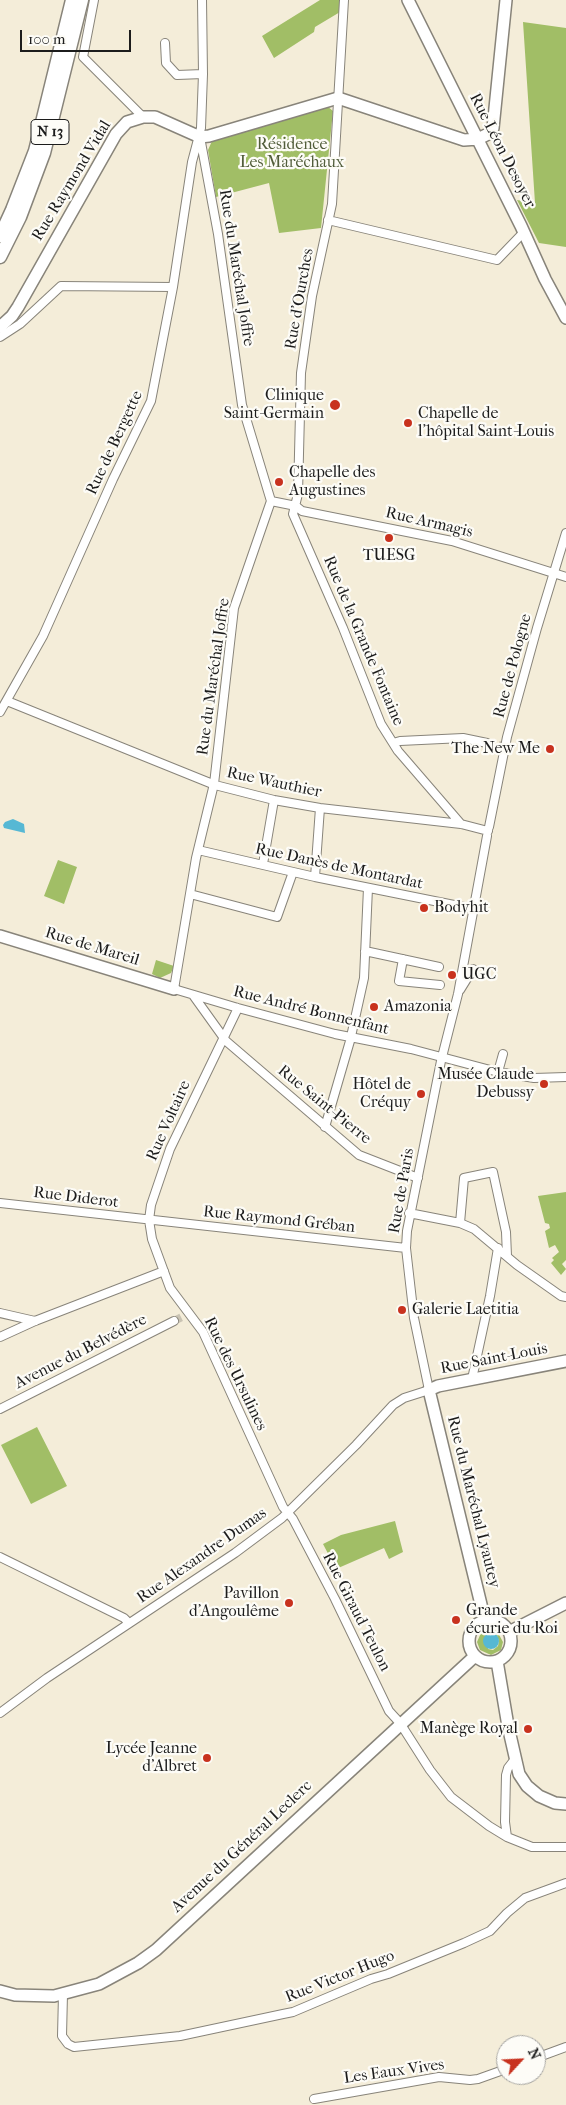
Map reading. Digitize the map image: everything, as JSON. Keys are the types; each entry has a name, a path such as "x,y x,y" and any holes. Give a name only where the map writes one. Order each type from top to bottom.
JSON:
{"main road":[{"name":"N 13","path":"0,236 35,151 72,0"},
{"name":"N 13","path":"0,257 20,217 44,154 82,0"},
{"name":"Rue Léon Desoyer","path":"408,0 524,232 544,280 566,318"},
{"path":"143,117 162,119 200,137 338,98 464,140 478,139 490,133 493,128 506,0"},
{"name":"Rue Raymond Vidal","path":"2,322 18,307 116,134 127,122 143,117"},
{"name":"Rue de Mareil","path":"0,936 174,989"},
{"name":"Rue Saint-Louis","path":"429,1390 438,1386 566,1361"},
{"name":"Rue du Maréchal Lyautey","path":"429,1390 485,1621"},
{"path":"509,1632 566,1603"},
{"path":"485,1621 498,1622 509,1632 511,1644 507,1655 497,1662 485,1662 475,1656 470,1645 471,1633 479,1624 485,1621"},
{"name":"Avenue du Général Leclerc","path":"0,1991 31,1996 63,1994 83,1990 109,1980 138,1963 156,1950 400,1723 475,1656"},
{"path":"497,1662 515,1759 522,1780 533,1792 549,1801 566,1802"},
{"path":"504,1701 519,1760 526,1779 534,1788 548,1797 566,1802"}],"street":[{"path":"94,0 83,57 143,117"},
{"path":"200,137 203,74 202,0"},
{"name":"Rue d'Ourches","path":"296,506 298,494 301,373 312,296 332,204 339,114 338,98 344,0"},
{"path":"165,43 166,63 177,74 203,74"},
{"name":"Rue de Bergette","path":"0,712 43,636 113,479 151,401 173,287 192,162 200,137"},
{"name":"Rue du Maréchal Joffre","path":"174,989 198,850 214,784 234,608 271,501 242,405 219,244 200,137"},
{"path":"328,220 498,260 524,232"},
{"path":"0,337 20,324 61,286 173,287"},
{"name":"Rue Armagis","path":"271,501 296,506 302,511 452,541 566,577"},
{"name":"Rue de la Grande Fontaine","path":"296,506 293,514 347,636 375,713 393,743 461,824"},
{"path":"555,572 566,533"},
{"name":"Rue de Pologne","path":"458,994 505,746 531,648 555,572"},
{"name":"Rue Wauthier","path":"7,701 214,784 274,800 320,808 461,824 488,832"},
{"path":"393,743 463,738 487,743"},
{"path":"263,864 274,800"},
{"path":"315,877 320,808"},
{"name":"Rue Danès de Montardat","path":"198,850 315,877 474,909"},
{"path":"190,894 277,918 293,872"},
{"path":"325,1127 350,1038 364,978 368,888"},
{"path":"365,951 439,967"},
{"path":"403,959 399,981 440,985"},
{"path":"458,994 473,969"},
{"name":"Rue André Bonnenfant","path":"174,989 350,1038 395,1045 498,1072 534,1078 566,1077"},
{"name":"Rue de Paris","path":"429,1390 414,1318 406,1248 409,1213 418,1178 442,1057 458,994"},
{"name":"Rue Saint-Pierre","path":"193,995 223,1037 358,1155 418,1178"},
{"name":"Rue Voltaire","path":"149,1220 151,1204 170,1149 238,1008"},
{"path":"498,1072 503,1054"},
{"path":"460,1223 464,1178 493,1172 506,1232 507,1256"},
{"name":"Rue Diderot","path":"0,1203 149,1220"},
{"path":"409,1213 460,1223 474,1229 561,1296 566,1297"},
{"name":"Rue Raymond Gréban","path":"149,1220 406,1248"},
{"name":"Rue des Ursulines","path":"149,1220 152,1239 170,1288 186,1314 203,1332 283,1507 288,1512"},
{"path":"472,1380 498,1248"},
{"path":"0,1337 35,1321 164,1271"},
{"path":"0,1313 35,1321"},
{"name":"Avenue du Belvédère","path":"0,1409 174,1321"},
{"name":"Rue Alexandre Dumas","path":"0,1713 47,1678 236,1553 288,1512 356,1445 393,1405 404,1398 429,1390"},
{"name":"Rue Giraud Teulon","path":"288,1512 332,1593 389,1711 400,1723 430,1770 451,1797 489,1826 507,1836 532,1847 566,1848"},
{"path":"0,1557 124,1618 129,1623"},
{"path":"507,1836 505,1822 506,1775 508,1768 515,1759"},
{"name":"Rue Victor Hugo","path":"63,1994 62,2036 68,2044 74,2047 180,2036 293,2012 471,1940 490,1931 525,1898 566,1883"},
{"path":"546,2054 566,2047"},
{"name":"Les Eaux Vives","path":"314,2099 439,2076 470,2080 496,2073"}],"green space":[{"path":"320,0 341,0 340,12 315,27 314,32 274,58 262,36"},
{"path":"523,22 566,28 566,247 539,243 517,200 535,203"},
{"name":"Résidence Les Maréchaux","path":"327,106 333,111 321,228 279,233 269,183 216,197 208,150 212,141"},
{"path":"58,860 77,867 64,904 44,896"},
{"path":"156,960 174,966 171,973 160,978 152,974"},
{"path":"566,1192 566,1260 562,1264 566,1269 561,1275 551,1263 554,1260 552,1258 559,1252 555,1245 549,1248 545,1231 550,1228 549,1224 545,1223 538,1196"},
{"path":"37,1427 67,1486 31,1504 1,1445"},
{"path":"395,1521 403,1552 389,1559 384,1548 336,1569 323,1544 341,1535"},
{"path":"489,1629 497,1631 503,1642 501,1650 491,1655 480,1650 477,1642 481,1633","holes":["490,1633 497,1636 498,1646 493,1650 488,1649 487,1634"]}],"water":[{"path":"13,819 24,824 25,833 4,828 5,822"},
{"path":"488,1633 494,1633 499,1638 497,1647 488,1649 483,1644 483,1638"}],"tunnel":[{"path":"487,743 505,746"},
{"path":"174,1321 184,1316"}],"place":[{"name":"Clinique Saint-Germain","path":"335,405"},
{"name":"Chapelle de l'hôpital Saint-Louis","path":"408,423"},
{"name":"Chapelle des Augustines","path":"279,482"},
{"name":"TUESG","path":"389,538"},
{"name":"The New Me","path":"550,749"},
{"name":"Bodyhit","path":"424,908"},
{"name":"UGC","path":"452,975"},
{"name":"Amazonia","path":"374,1007"},
{"name":"Musée Claude Debussy","path":"544,1084"},
{"name":"Hôtel de Créquy","path":"421,1094"},
{"name":"Galerie Laetitia","path":"402,1310"},
{"name":"Pavillon d'Angoulême","path":"289,1603"},
{"name":"Grande écurie du Roi","path":"456,1620"},
{"name":"Manège Royal","path":"528,1729"},
{"name":"Lycée Jeanne d'Albret","path":"207,1758"}]}
